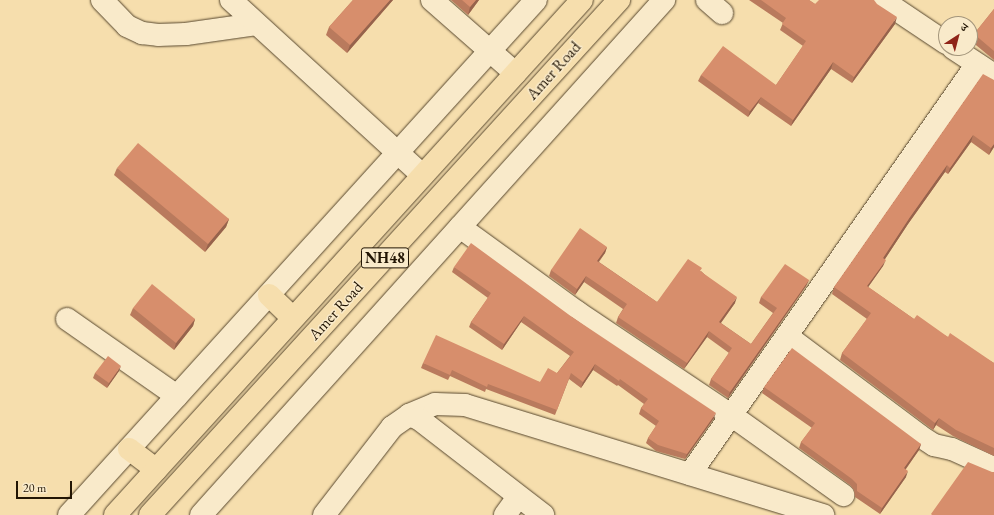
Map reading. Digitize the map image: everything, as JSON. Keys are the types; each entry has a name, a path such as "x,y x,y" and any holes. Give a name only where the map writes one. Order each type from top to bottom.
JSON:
{"highway":[{"name":"Amer Road","path":"114,515 292,317 582,0"},
{"name":"Amer Road","path":"150,515 619,0"},
{"path":"269,295 292,317"},
{"path":"129,449 156,469"}],"street":[{"path":"102,0 127,26 142,33 158,35 186,34 256,24"},
{"path":"231,0 422,175"},
{"path":"432,0 515,73"},
{"path":"69,515 536,0"},
{"path":"200,515 664,0"},
{"path":"882,0 938,38"},
{"path":"690,474 787,336 986,70 966,56"},
{"path":"460,227 583,316 731,415 843,495"},
{"path":"67,319 177,396"},
{"path":"787,336 934,445 952,449 994,468"},
{"path":"324,515 392,426 409,415 435,404 465,405 823,515"},
{"path":"409,415 419,419 542,515"},
{"path":"505,515 518,497"}],"building":[{"path":"353,0 390,0 350,45 329,27"},
{"path":"462,0 476,0 470,7"},
{"path":"761,0 809,0 815,4 819,0 874,0 877,4 897,17 854,77 833,62 793,120 761,97 750,111 701,75 723,46 776,85 806,41 782,24 786,18"},
{"path":"994,9 994,51 978,37 978,29"},
{"path":"983,74 994,80 994,144 991,148 973,135 950,168 947,165 910,217 883,258 886,260 867,286 914,319 917,315 948,337 950,333 994,363 994,448 956,430 939,418 935,423 842,353 871,313 834,287"},
{"path":"138,143 229,219 208,244 117,168"},
{"path":"580,228 607,247 597,261 657,302 688,259 702,268 700,271 737,297 719,322 751,344 777,308 761,297 785,264 809,280 730,392 711,379 732,348 709,331 687,363 618,317 627,304 586,276 577,289 551,270"},
{"path":"471,243 572,317 716,413 687,454 658,445 648,438 659,421 641,408 648,399 620,379 619,381 595,364 583,382 571,373 557,410 488,384 487,387 452,370 450,375 423,363 436,335 540,382 548,368 557,373 574,352 524,316 504,344 471,322 491,293 454,267"},
{"path":"152,284 195,319 176,343 133,308"},
{"path":"792,348 921,444 904,468 908,471 882,508 857,491 857,484 852,479 801,442 815,423 764,387"},
{"path":"108,356 121,366 109,383 95,373"},
{"path":"968,462 994,472 994,515 932,515 931,514"}]}
